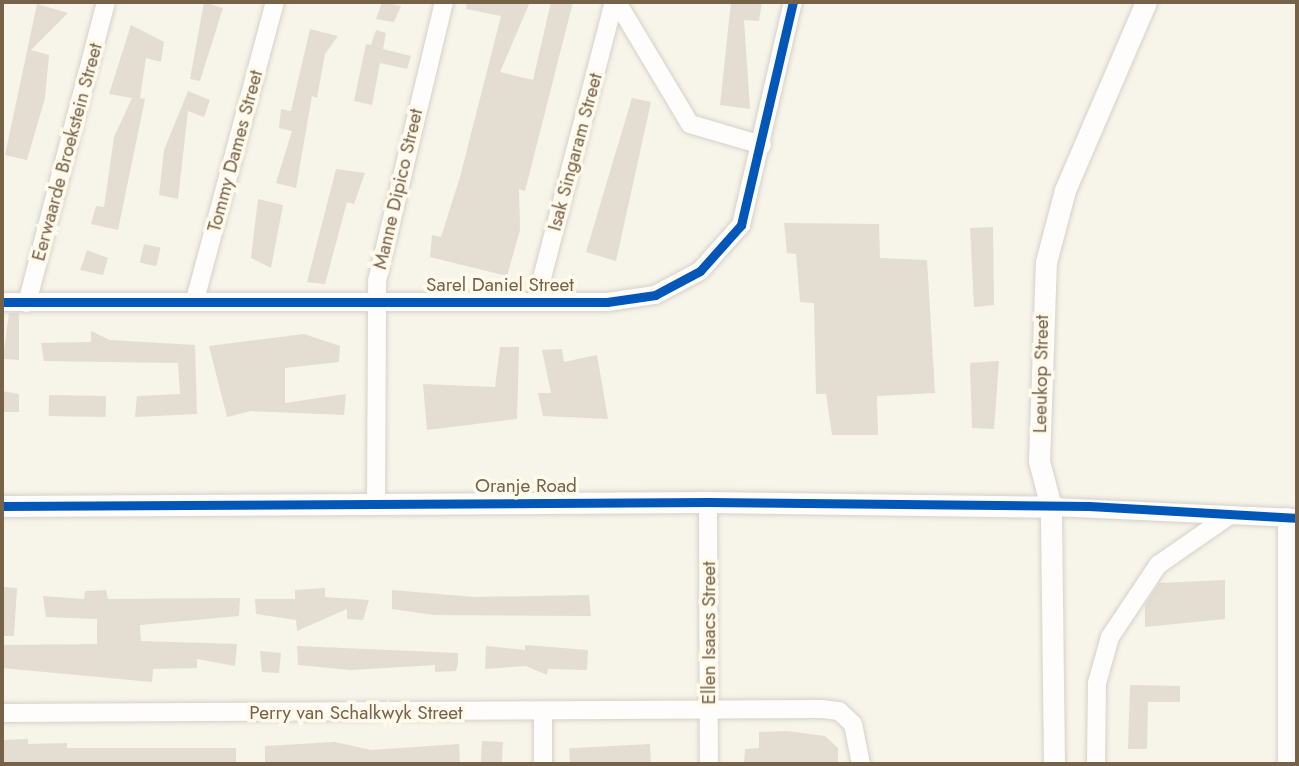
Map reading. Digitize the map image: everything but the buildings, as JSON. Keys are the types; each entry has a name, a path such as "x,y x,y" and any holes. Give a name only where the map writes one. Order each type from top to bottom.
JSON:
{"street":[{"name":"Eerwaarde Broekstein Street","path":"27,303 106,2"},
{"name":"Tommy Dames Street","path":"195,300 275,2"},
{"name":"Manne Dipico Street","path":"376,505 375,303 391,207 444,2"},
{"path":"615,2 690,124 762,145"},
{"name":"Isak Singaram Street","path":"536,301 615,2"},
{"name":"Sarel Daniel Street","path":"2,302 195,300 375,303 635,300 700,271 741,225 762,145 793,2"},
{"name":"Leeukop Street","path":"1054,764 1051,507 1039,461 1049,243 1065,190 1146,2"},
{"name":"Oranje Road","path":"2,506 708,502 1051,507"},
{"name":"Ellen Isaacs Street","path":"708,502 709,764"},
{"path":"1051,507 1227,517 1292,517 1287,764"},
{"path":"1096,764 1097,683 1110,637 1158,565 1227,517"},
{"name":"Perry van Schalkwyk Street","path":"2,713 543,712 709,707 839,711 853,724 862,764"},
{"path":"543,712 544,764"}],"cycle path":[{"path":"2,302 607,302 655,295 700,271 741,225 793,2"},
{"path":"2,506 708,502 1089,506 1297,518"}]}
